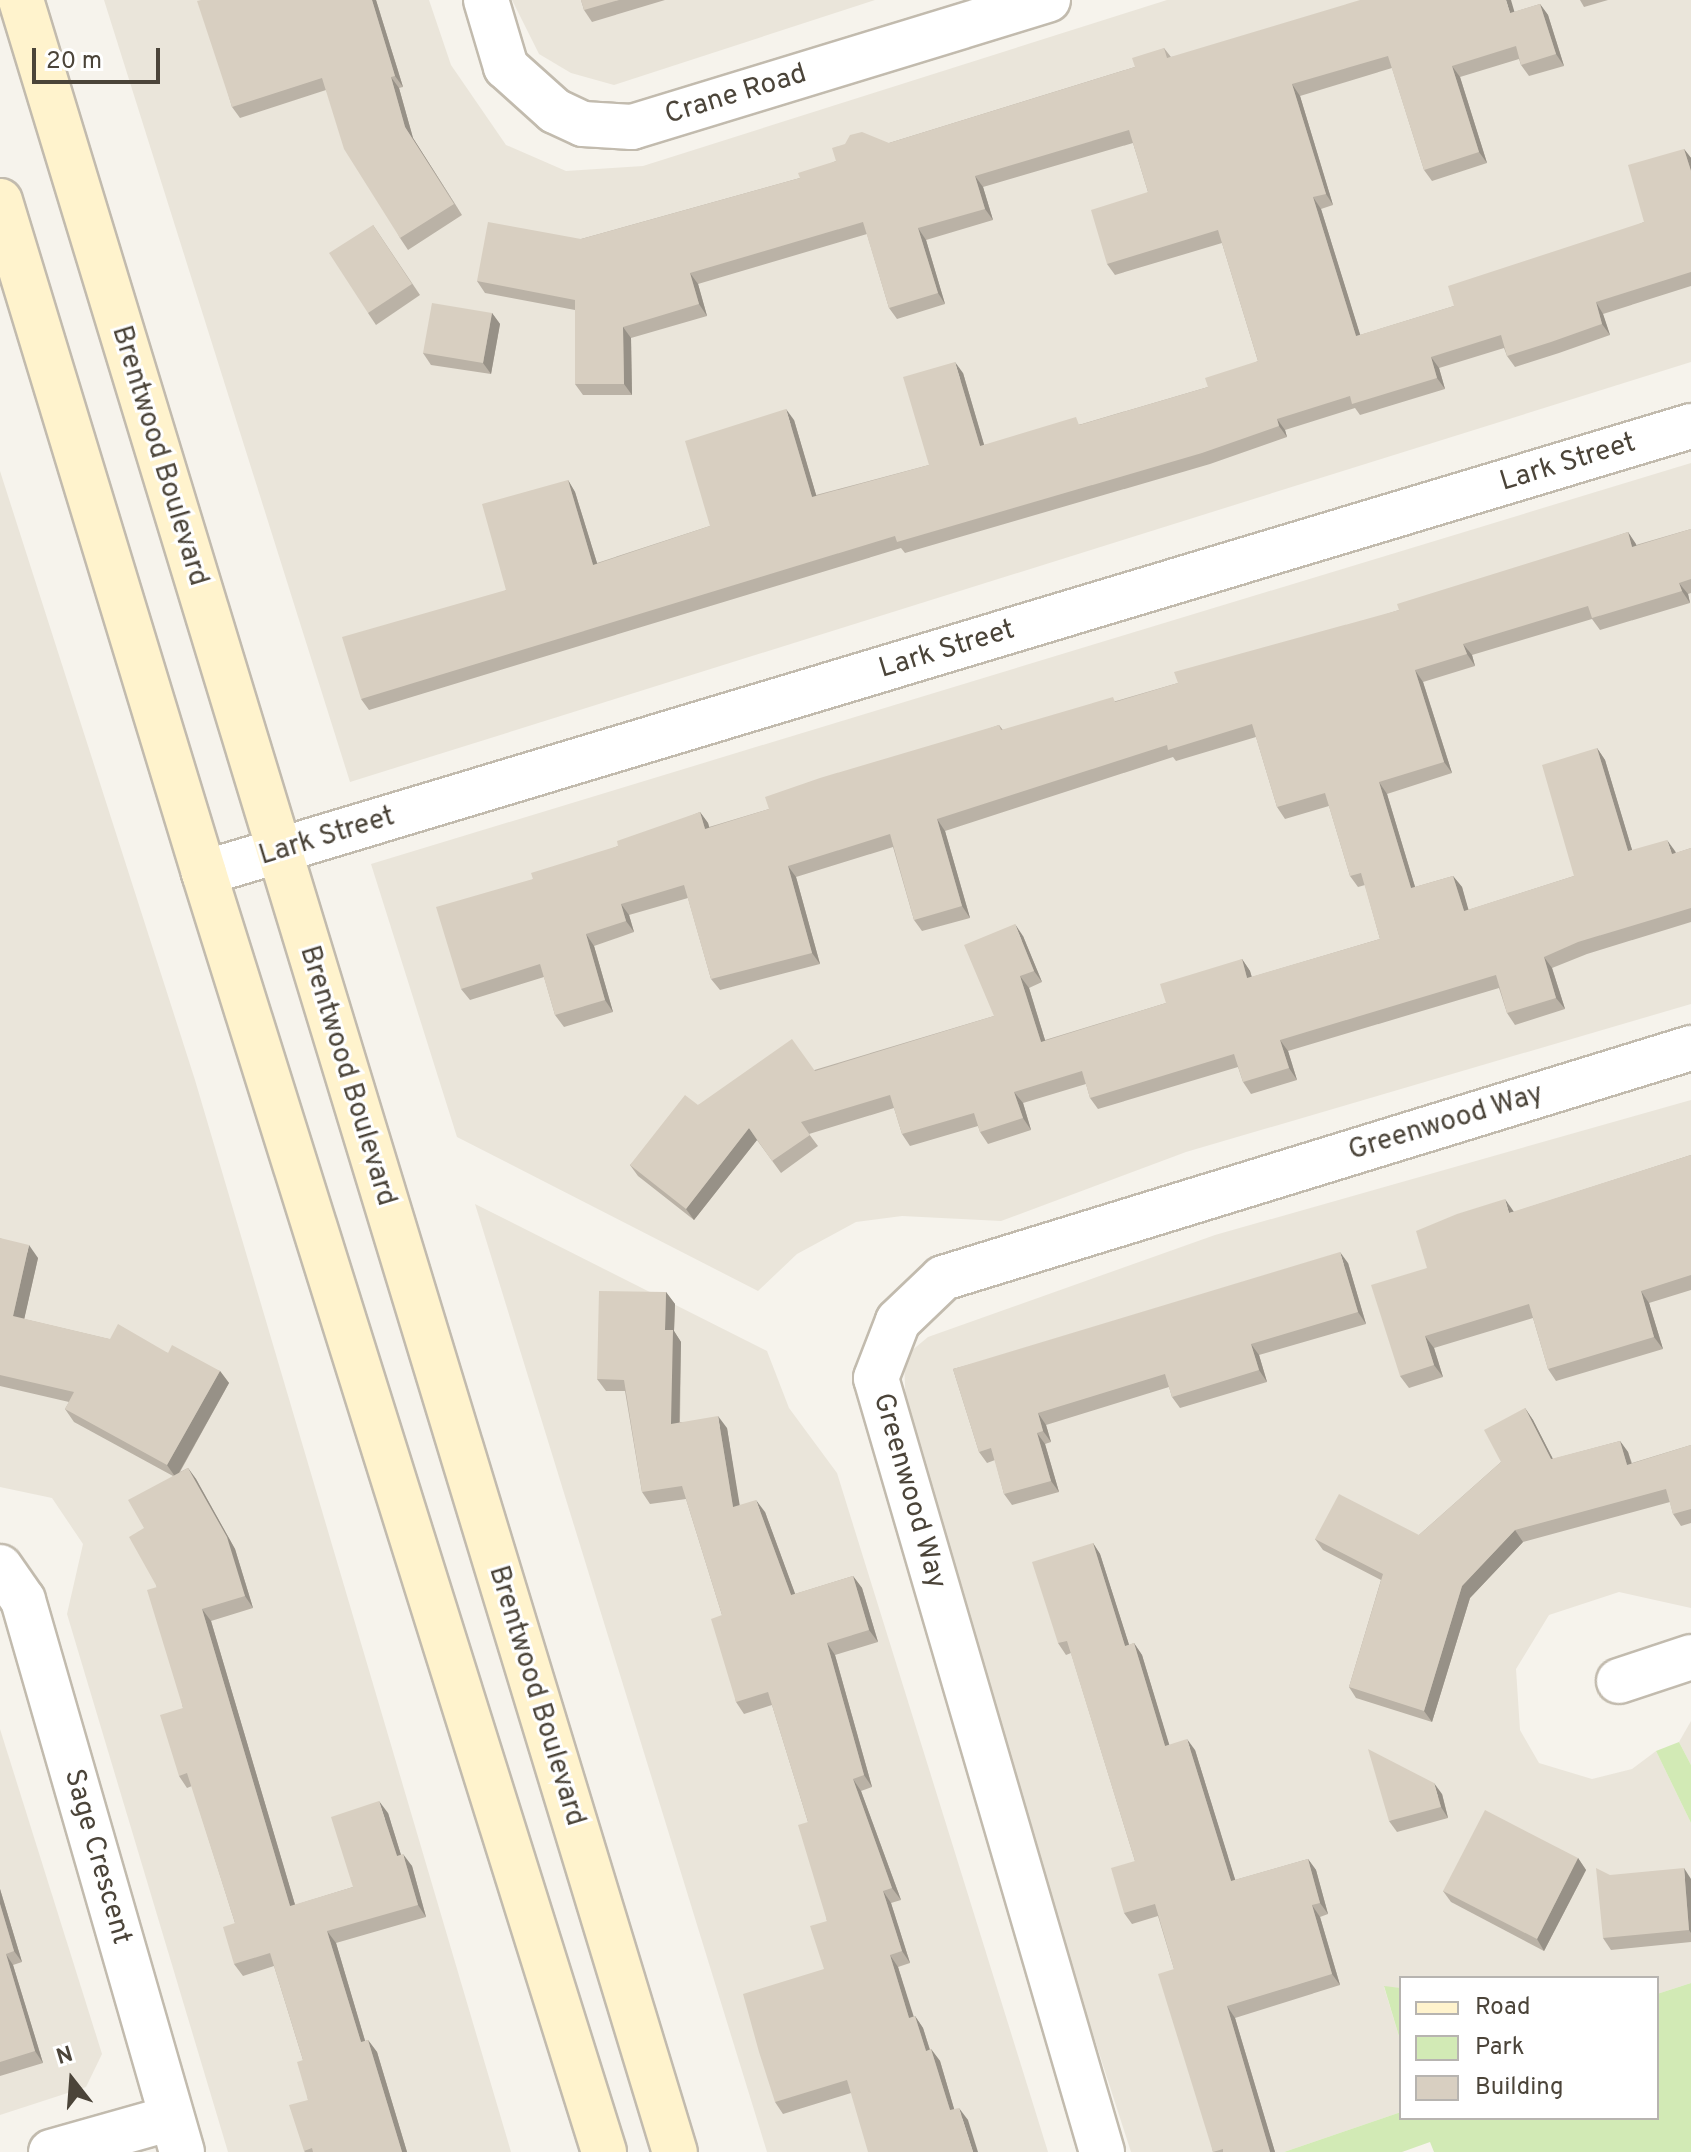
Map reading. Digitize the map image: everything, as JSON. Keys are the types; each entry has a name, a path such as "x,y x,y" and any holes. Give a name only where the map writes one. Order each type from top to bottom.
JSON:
{"main road":[{"name":"Brentwood Boulevard","path":"21,0 675,2152"},
{"path":"0,201 204,873 604,2152"}],"street":[{"name":"Crane Road","path":"486,0 506,67 545,102 583,124 632,127 1048,0"},
{"name":"Lark Street","path":"204,873 1691,426"},
{"name":"Greenwood Way","path":"1102,2152 876,1378 898,1321 943,1278 1691,1048"},
{"name":"Sage Crescent","path":"0,1567 23,1600 177,2135"},
{"path":"1619,1681 1691,1657"},
{"path":"51,2152 177,2135"}],"shaded area":[{"path":"104,0 429,0 451,65 506,145 566,171 643,166 1167,0 1691,0 1691,362 350,782"},
{"path":"512,0 875,0 614,85 571,73 539,54"},
{"path":"1691,463 1691,1004 1186,1152 1001,1221 902,1216 856,1222 797,1254 758,1291 457,1137 371,864"},
{"path":"0,471 195,1080 511,2152 228,2152 67,1614 83,1544 52,1498 0,1487"},
{"path":"1691,1100 1691,1608 1619,1592 1549,1615 1516,1669 1520,1730 1539,1763 1592,1779 1632,1769 1656,1751 1691,1823 1691,1983 1659,1993 1659,1976 1399,1976 1399,1988 1384,1987 1399,2036 1399,2113 1284,2152 1131,2152 1061,1935 906,1413 904,1357 928,1337 1215,1235"},
{"path":"475,1204 767,1351 789,1408 837,1473 1048,2152 767,2152"},
{"path":"1691,1721 1691,1765 1679,1742"},
{"path":"0,1729 102,2054 86,2087 0,2115"}],"green space":[{"path":"1679,1742 1691,1765 1691,1823 1656,1751"},
{"path":"1691,1983 1691,2152 1434,2152 1430,2142 1402,2152 1284,2152 1399,2113 1399,2120 1659,2120 1659,1993"},
{"path":"1384,1986 1399,1988 1399,2036"}],"building":[{"path":"372,0 395,76 391,77 405,127 454,204 400,238 344,149 322,78 232,107 197,1"},
{"path":"581,0 619,0 584,10"},
{"path":"1360,0 1506,0 1510,13 1540,4 1556,54 1521,65 1516,46 1452,66 1479,152 1424,170 1388,56 1292,84 1326,194 1313,197 1356,336 1454,306 1448,286 1644,222 1628,165 1684,149 1691,171 1691,272 1596,302 1602,324 1551,342 1507,356 1501,335 1431,357 1437,378 1352,404 1350,396 1277,419 1279,426 1202,453 897,542 895,536 361,699 342,637 506,590 482,504 568,480 593,565 710,526 685,441 786,409 812,497 929,465 903,377 955,362 980,446 1076,417 1079,425 1208,387 1205,378 1258,361 1218,230 1107,264 1091,210 1148,192 1129,130 975,176 985,209 918,228 938,293 889,308 863,222 690,273 699,304 623,327 624,384 575,384 575,300 477,281 488,222 581,239 800,178 798,173 836,161 832,148 845,144 850,135 862,132 889,143 1135,67 1132,58 1164,48 1167,58"},
{"path":"373,225 412,284 368,313 329,253"},
{"path":"432,303 492,313 483,363 423,353"},
{"path":"1691,529 1691,579 1679,583 1682,591 1592,618 1588,606 1463,644 1467,654 1415,670 1444,762 1379,782 1411,888 1453,876 1464,911 1574,876 1542,765 1597,748 1628,851 1667,840 1672,854 1691,848 1691,908 1578,942 1544,957 1556,998 1507,1013 1496,975 1280,1040 1289,1068 1243,1082 1234,1054 1090,1098 1082,1071 1014,1092 1023,1118 980,1132 974,1113 902,1134 890,1095 801,1122 810,1135 772,1161 749,1128 686,1209 630,1165 685,1095 698,1105 792,1039 815,1071 994,1016 964,945 1015,924 1034,971 1020,976 1041,1042 1166,1003 1160,984 1242,959 1247,978 1380,939 1361,873 1350,876 1325,793 1277,807 1252,724 1168,750 1167,745 937,819 962,906 914,920 890,834 788,866 812,953 711,979 684,885 621,904 626,921 586,934 605,1000 555,1015 540,964 461,989 436,907 533,879 531,873 618,846 617,841 700,812 705,829 769,809 765,797 820,778 999,725 1001,730 1113,697 1115,702 1178,683 1174,672 1399,610 1397,604 1628,532 1632,547"},
{"path":"1691,1155 1691,1275 1641,1291 1654,1337 1548,1369 1529,1304 1425,1336 1434,1365 1400,1376 1371,1285 1427,1268 1416,1231 1505,1199 1509,1213"},
{"path":"0,1238 29,1245 13,1316 110,1339 118,1324 168,1353 172,1345 220,1371 167,1465 65,1409 74,1392 0,1375"},
{"path":"1340,1252 1358,1312 1251,1344 1259,1370 1172,1397 1165,1374 1038,1413 1043,1431 1037,1433 1051,1481 1004,1494 991,1448 979,1452 953,1369"},
{"path":"599,1291 666,1292 665,1330 673,1330 671,1424 718,1416 733,1507 756,1500 791,1595 853,1576 869,1630 827,1643 864,1775 853,1779 892,1888 883,1891 902,1951 890,1955 909,2018 915,2016 926,2051 931,2049 950,2110 959,2108 973,2152 868,2152 847,2080 775,2102 743,1994 824,1969 810,1926 827,1921 798,1825 808,1822 768,1692 736,1702 711,1619 722,1615 682,1486 642,1492 624,1380 597,1379"},
{"path":"1525,1408 1551,1459 1620,1441 1627,1465 1691,1445 1691,1509 1673,1514 1666,1489 1515,1530 1462,1586 1424,1711 1349,1687 1383,1574 1315,1539 1339,1494 1419,1535 1501,1462 1484,1430"},
{"path":"188,1468 227,1537 245,1596 202,1609 290,1906 353,1887 331,1817 379,1801 397,1856 403,1854 418,1905 327,1931 361,2042 368,2040 402,2152 313,2152 312,2148 304,2151 289,2105 308,2100 297,2062 303,2060 270,1953 234,1964 223,1927 235,1923 187,1773 179,1776 160,1715 183,1708 147,1590 157,1587 129,1537 144,1528 128,1500"},
{"path":"1093,1543 1125,1646 1134,1643 1165,1746 1187,1739 1231,1881 1308,1859 1320,1903 1312,1905 1332,1974 1227,2006 1270,2152 1223,2152 1223,2149 1213,2152 1158,1974 1174,1969 1155,1904 1124,1913 1111,1868 1135,1861 1067,1641 1058,1643 1032,1562"},
{"path":"1368,1749 1434,1783 1441,1807 1389,1821"},
{"path":"1485,1810 1578,1858 1537,1939 1443,1891"},
{"path":"1596,1868 1610,1875 1684,1868 1689,1930 1603,1938"},
{"path":"0,1904 14,1951 6,1954 35,2051 0,2062"}]}
